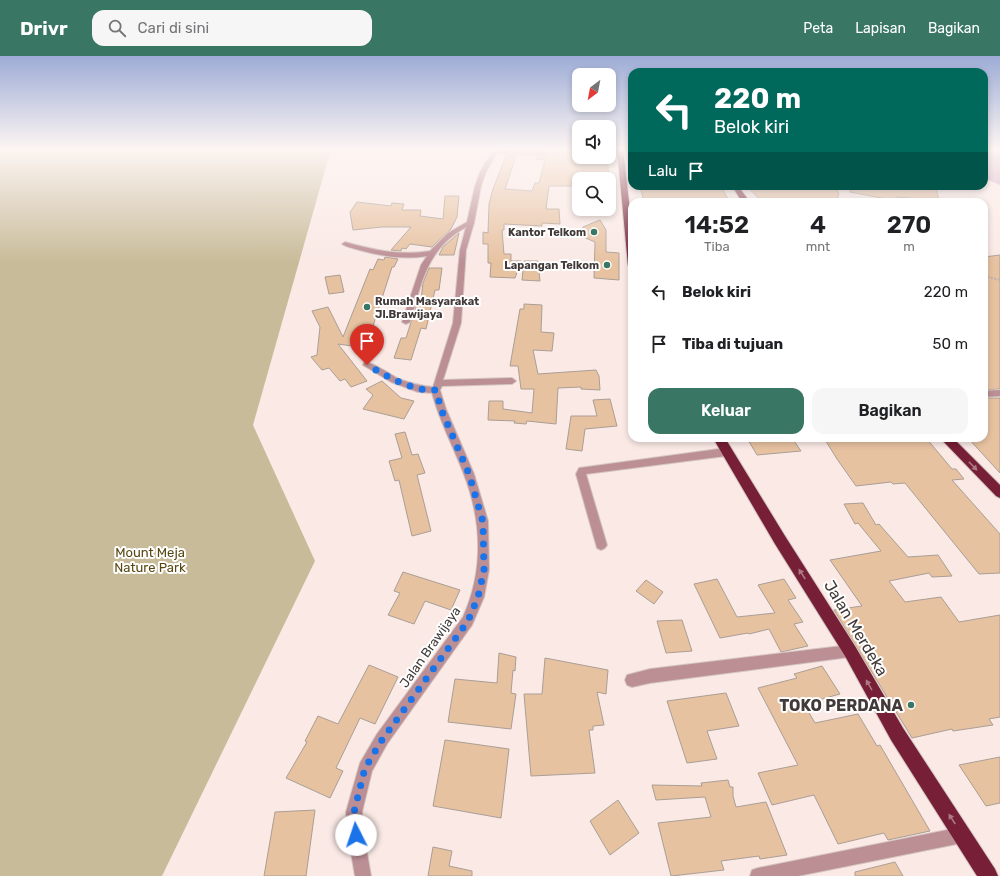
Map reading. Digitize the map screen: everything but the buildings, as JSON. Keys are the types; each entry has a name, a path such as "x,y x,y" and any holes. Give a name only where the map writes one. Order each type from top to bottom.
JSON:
{"highway":[{"path":"624,187 628,226"},
{"name":"Jalan Merdeka","path":"721,442 850,651 897,734 988,876"},
{"path":"950,442 1000,493"}],"street":[{"path":"438,387 457,323 463,250 471,224 478,187"},
{"path":"406,322 424,265 433,253 453,233 460,228 471,224"},
{"path":"345,244 384,255 401,257 433,253"},
{"path":"367,365 394,380 418,389 512,381"},
{"name":"Jalan Brawijaya","path":"363,876 356,835 354,812 365,768 382,740 468,621 478,597 484,570 483,522 469,474 441,409 438,387"},
{"path":"988,394 1000,393"},
{"path":"601,545 581,474 583,471 726,452"},
{"path":"632,680 650,676 850,651"},
{"path":"758,876 962,835"}],"path":[{"path":"988,277 1000,280"}],"green space":[{"name":"Mount Meja Nature Park","path":"0,187 320,187 253,425 315,561 162,876 0,876"}],"place":[{"name":"Kantor Telkom","path":"594,232"},
{"name":"Lapangan Telkom","path":"607,265"},
{"name":"Rumah Masyarakat Jl.Brawijaya","path":"367,307"},
{"name":"TOKO PERDANA","path":"911,705"}],"route":[{"path":"356,835 354,812 365,768 399,715 453,644 468,621 478,597 484,570 483,522 469,474 441,409 436,390 418,389 394,380 367,365"}]}
